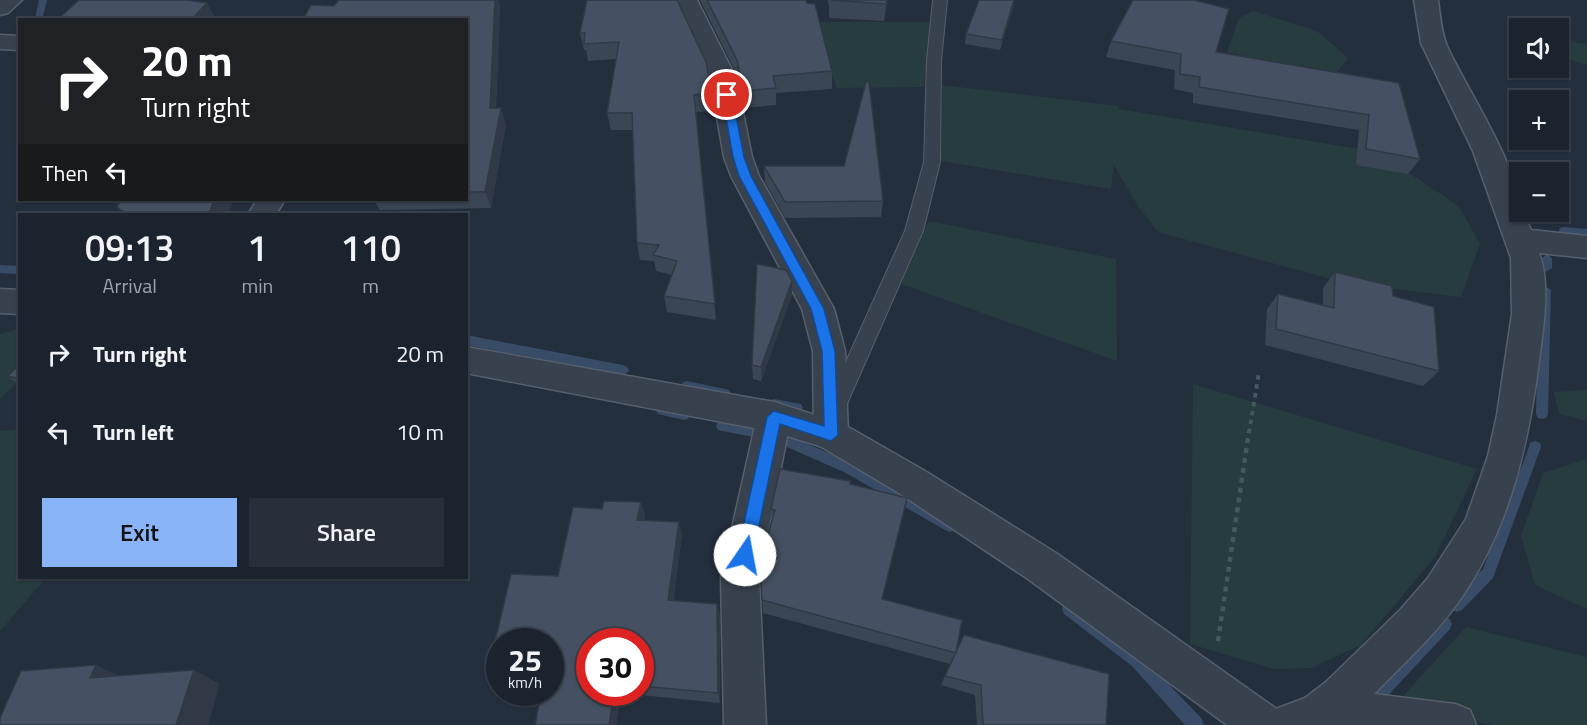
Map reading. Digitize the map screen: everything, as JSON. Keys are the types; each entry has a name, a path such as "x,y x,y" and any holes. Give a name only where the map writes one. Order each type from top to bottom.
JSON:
{"street":[{"path":"0,8 10,0"},
{"path":"685,0 723,78 738,157 745,176 818,309 829,351 830,427"},
{"path":"1307,718 1406,634 1449,584 1477,539 1496,496 1513,425 1524,343 1528,273 1521,240 1487,151 1433,43 1426,0"},
{"path":"0,42 18,44"},
{"path":"1521,240 1587,247"},
{"path":"0,301 18,302"},
{"path":"468,360 830,427 1032,560 1263,725"},
{"path":"745,725 740,578 774,417"},
{"path":"1307,718 1455,725"}],"lane":[{"path":"830,427 914,231 932,162 934,61 940,0"}],"path":[{"path":"1211,688 1233,525 1259,372"}],"green space":[{"path":"1253,11 1317,31 1348,58 1334,76 1227,52 1239,18"},
{"path":"812,22 931,22 924,87 837,88"},
{"path":"1569,41 1587,44 1587,65 1569,59"},
{"path":"942,85 1119,106 1119,109 1377,152 1459,206 1480,244 1461,297 1345,283 1158,232 1138,206 1114,165 1111,189 941,161"},
{"path":"929,221 1116,259 1117,361 901,284"},
{"path":"18,329 18,382 0,399 0,334"},
{"path":"1193,384 1477,469 1435,557 1361,645 1311,668 1274,669 1190,644"},
{"path":"1587,390 1587,421 1559,414 1554,392"},
{"path":"18,429 18,579 45,579 0,631 0,431"},
{"path":"1587,459 1587,609 1535,585 1521,536 1543,473"},
{"path":"1466,627 1587,657 1587,725 1493,725 1393,707"}],"building":[{"path":"79,0 187,0 207,3 193,18 59,18"},
{"path":"339,0 495,0 490,108 501,108 485,192 468,192 468,18 304,18 311,5 334,6"},
{"path":"587,0 677,0 706,62 712,93 694,95 715,304 664,296 677,261 653,255 659,245 637,243 632,113 607,113 619,42 584,44 585,33 580,33"},
{"path":"707,0 806,0 807,3 815,4 832,71 773,76 776,88 743,91 737,60"},
{"path":"830,0 887,0 886,4"},
{"path":"979,0 1014,0 1002,40 966,34"},
{"path":"1133,0 1194,0 1229,9 1216,52 1399,83 1420,159 1366,149 1369,115 1199,87 1200,77 1180,74 1181,54 1111,41"},
{"path":"866,82 869,82 883,201 785,202 764,166 844,166"},
{"path":"120,201 214,201 209,213 126,213 117,207"},
{"path":"757,264 786,270 792,281 761,367 752,365"},
{"path":"1335,272 1392,286 1393,296 1434,307 1439,371 1276,329 1278,294 1334,308"},
{"path":"18,366 18,378 8,376"},
{"path":"780,469 850,481 850,484 907,498 882,599 962,620 956,653 762,600 760,564 775,510 771,509"},
{"path":"604,501 641,502 637,520 679,522 668,600 717,604 718,693 654,687 654,628 576,628 576,706 612,706 609,725 535,725 539,706 564,706 564,628 498,628 511,574 558,576 573,507 602,509"},
{"path":"964,635 1109,674 1106,725 983,725 981,685 945,676"},
{"path":"96,665 90,678 194,670 176,725 0,725 0,718 21,671"}],"waterway":[{"path":"39,18 43,0"},
{"path":"1564,231 1587,233"},
{"path":"1546,268 1547,258"},
{"path":"0,269 18,270"},
{"path":"1542,414 1545,290"},
{"path":"468,340 623,370"},
{"path":"687,386 725,394"},
{"path":"774,404 797,408"},
{"path":"662,410 684,415"},
{"path":"722,426 759,433"},
{"path":"792,443 851,469 950,526"},
{"path":"1457,605 1488,573 1535,447"},
{"path":"1069,609 1137,661 1196,725"},
{"path":"1374,700 1445,624"}],"route":[{"path":"727,95 738,157 745,176 818,309 829,351 831,435 774,417 745,555"}]}
